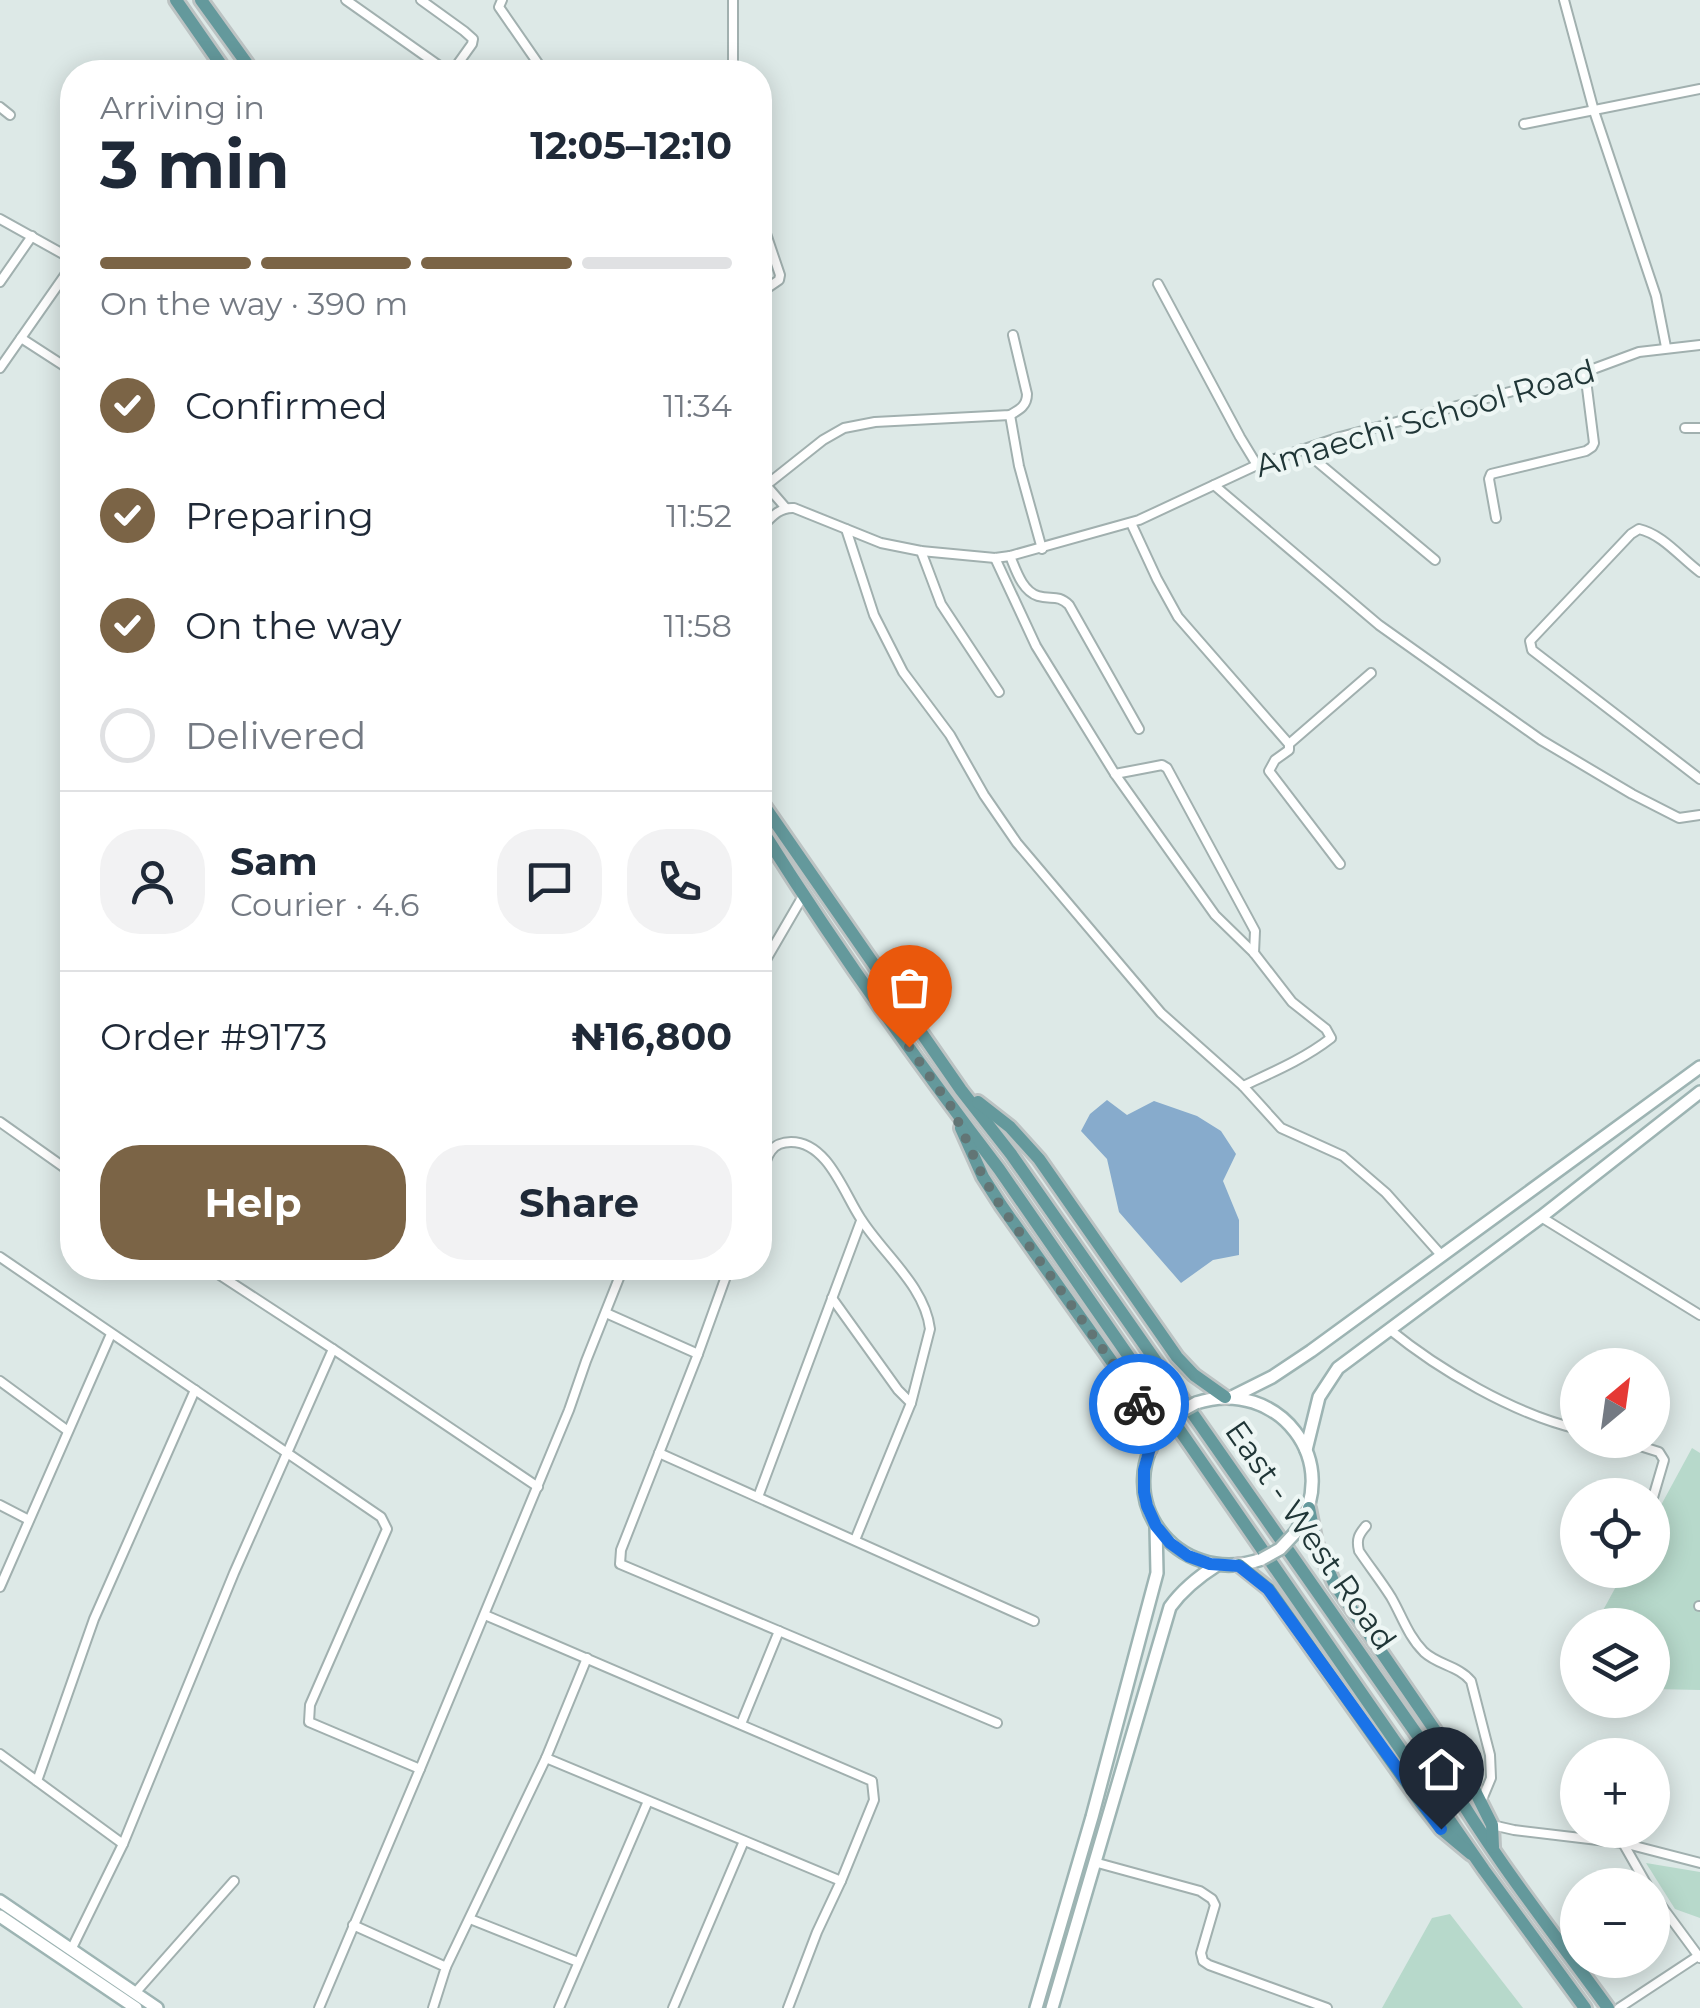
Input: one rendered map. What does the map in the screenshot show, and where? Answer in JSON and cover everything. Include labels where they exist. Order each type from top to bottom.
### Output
[{"type":"main road","points":[[176,0],[218,60]]},
{"type":"main road","points":[[201,0],[244,60]]},
{"type":"main road","name":"East - West Road","points":[[772,817],[1446,1776],[1493,1850],[1608,2008]]},
{"type":"main road","name":"East - West Road","points":[[772,847],[1476,1858],[1585,2008]]},
{"type":"main road","points":[[1309,1508],[1294,1534],[1280,1549],[1262,1559],[1239,1566],[1195,1560],[1165,1538],[1156,1526],[1143,1484],[1145,1463],[1150,1448],[1176,1414],[1196,1403],[1228,1397],[1272,1377],[1700,1067]]},
{"type":"main road","points":[[961,1090],[1024,1140],[1177,1357],[1228,1397],[1254,1401],[1274,1411],[1296,1431],[1313,1478],[1309,1508],[1316,1542],[1334,1583],[1481,1802],[1492,1825],[1493,1850]]},
{"type":"main road","points":[[1306,1450],[1314,1411],[1338,1368],[1542,1217],[1700,1092]]},
{"type":"main road","points":[[952,1108],[1000,1205],[1134,1393],[1150,1448]]},
{"type":"main road","points":[[1036,2008],[1157,1573],[1156,1526]]},
{"type":"main road","points":[[1052,2008],[1170,1607],[1192,1583],[1217,1565]]},
{"type":"main road","points":[[1239,1566],[1278,1600],[1441,1829],[1476,1858]]},
{"type":"main road","points":[[0,1901],[71,1950],[132,2003]]},
{"type":"main road","points":[[0,1916],[132,2003],[157,2008]]},
{"type":"street","points":[[346,0],[433,60]]},
{"type":"street","points":[[421,0],[472,40],[459,60]]},
{"type":"street","points":[[502,0],[499,7],[536,60]]},
{"type":"street","points":[[733,0],[733,60]]},
{"type":"street","points":[[1564,0],[1594,111],[1656,296],[1666,347]]},
{"type":"street","points":[[1524,124],[1700,89]]},
{"type":"street","points":[[0,107],[10,115]]},
{"type":"street","points":[[0,219],[60,254]]},
{"type":"street","points":[[0,282],[32,236]]},
{"type":"street","points":[[772,251],[780,275],[772,287]]},
{"type":"street","points":[[0,368],[60,280]]},
{"type":"street","points":[[1158,284],[1256,464]]},
{"type":"street","points":[[772,475],[844,428],[875,422],[1010,415],[1021,410],[1027,400],[1014,335]]},
{"type":"street","points":[[22,338],[60,363]]},
{"type":"street","name":"Amaechi School Road","points":[[785,507],[881,543],[921,551],[1010,556],[1131,523],[1256,464],[1585,372],[1639,352],[1700,345]]},
{"type":"street","points":[[0,346],[12,353]]},
{"type":"street","points":[[1496,518],[1488,478],[1492,474],[1592,447],[1585,372]]},
{"type":"street","points":[[1010,415],[1019,466],[1042,549]]},
{"type":"street","points":[[1686,428],[1700,428]]},
{"type":"street","points":[[1302,450],[1435,560]]},
{"type":"street","points":[[1214,485],[1378,625],[1541,740],[1679,818],[1700,815]]},
{"type":"street","points":[[772,493],[785,507],[772,518]]},
{"type":"street","points":[[1131,523],[1178,617],[1290,744]]},
{"type":"street","points":[[846,528],[874,615],[904,672],[950,735],[1006,827],[1160,1013],[1243,1086],[1281,1128],[1344,1156],[1386,1194],[1442,1256]]},
{"type":"street","points":[[1700,572],[1649,531],[1639,529],[1530,641],[1532,650],[1700,779]]},
{"type":"street","points":[[921,551],[941,604],[998,692]]},
{"type":"street","points":[[1010,556],[1022,584],[1030,591],[1038,596],[1059,597],[1068,605],[1140,729]]},
{"type":"street","points":[[996,558],[1036,646],[1115,774],[1215,915],[1254,952],[1292,1002],[1326,1030],[1330,1038],[1243,1086]]},
{"type":"street","points":[[1340,864],[1269,771],[1290,744],[1371,673]]},
{"type":"street","points":[[1115,774],[1162,765],[1171,773],[1255,931],[1254,952]]},
{"type":"street","points":[[772,949],[803,896]]},
{"type":"street","points":[[0,1122],[60,1164]]},
{"type":"street","points":[[772,1150],[779,1144],[796,1142],[818,1152],[862,1220],[910,1283],[929,1320],[911,1403],[855,1540]]},
{"type":"street","points":[[1542,1217],[1700,1314]]},
{"type":"street","points":[[758,1497],[862,1220]]},
{"type":"street","points":[[0,1256],[381,1517],[388,1528],[310,1705],[308,1722],[420,1769]]},
{"type":"street","points":[[227,1280],[538,1487]]},
{"type":"street","points":[[319,2008],[538,1487],[618,1280]]},
{"type":"street","points":[[725,1280],[620,1564],[997,1723]]},
{"type":"street","points":[[832,1298],[911,1403]]},
{"type":"street","points":[[606,1312],[698,1354]]},
{"type":"street","points":[[1389,1330],[1415,1351],[1502,1401],[1534,1417],[1560,1424]]},
{"type":"street","points":[[0,1587],[111,1334]]},
{"type":"street","points":[[71,1950],[123,1844],[332,1348]]},
{"type":"street","points":[[0,1381],[68,1431]]},
{"type":"street","points":[[37,1781],[94,1618],[195,1390]]},
{"type":"street","points":[[660,1452],[1034,1621]]},
{"type":"street","points":[[0,1505],[29,1520]]},
{"type":"street","points":[[1366,1526],[1358,1534],[1358,1550],[1391,1598],[1406,1629],[1432,1659],[1471,1680],[1490,1755],[1491,1778],[1481,1802]]},
{"type":"street","points":[[485,1615],[872,1781],[874,1800],[788,2008]]},
{"type":"street","points":[[741,1724],[779,1631]]},
{"type":"street","points":[[433,2008],[446,1967],[546,1758],[587,1658]]},
{"type":"street","points":[[0,1754],[123,1844]]},
{"type":"street","points":[[546,1758],[841,1881]]},
{"type":"street","points":[[558,2008],[648,1801]]},
{"type":"street","points":[[1492,1825],[1560,1835]]},
{"type":"street","points":[[674,2008],[744,1841]]},
{"type":"street","points":[[1642,1848],[1700,1863]]},
{"type":"street","points":[[1094,1862],[1200,1890],[1215,1905],[1201,1953],[1203,1961],[1327,2008]]},
{"type":"street","points":[[132,2003],[234,1881]]},
{"type":"street","points":[[1619,2008],[1699,1957],[1670,1918]]},
{"type":"street","points":[[470,1919],[578,1962]]},
{"type":"street","points":[[352,1925],[446,1967]]},
{"type":"green space","points":[[1692,1448],[1700,1453],[1700,1690],[1670,1689],[1670,1608],[1604,1608],[1615,1588],[1670,1588],[1670,1489]]},
{"type":"green space","points":[[1646,1863],[1700,1872],[1700,1918],[1675,1909],[1670,1901],[1670,1868],[1649,1868]]},
{"type":"green space","points":[[1450,1914],[1523,2008],[1382,2008],[1432,1918]]},
{"type":"water","points":[[1107,1100],[1127,1115],[1154,1101],[1197,1116],[1221,1131],[1236,1154],[1223,1181],[1239,1220],[1239,1255],[1213,1260],[1181,1283],[1119,1212],[1107,1159],[1081,1131],[1090,1114]]},
{"type":"way so far","points":[[909,1047],[952,1108],[1000,1205],[1139,1404]]},
{"type":"route","points":[[1139,1404],[1150,1448],[1144,1492],[1156,1526],[1188,1556],[1210,1564],[1239,1566],[1268,1589],[1441,1829]]}]
